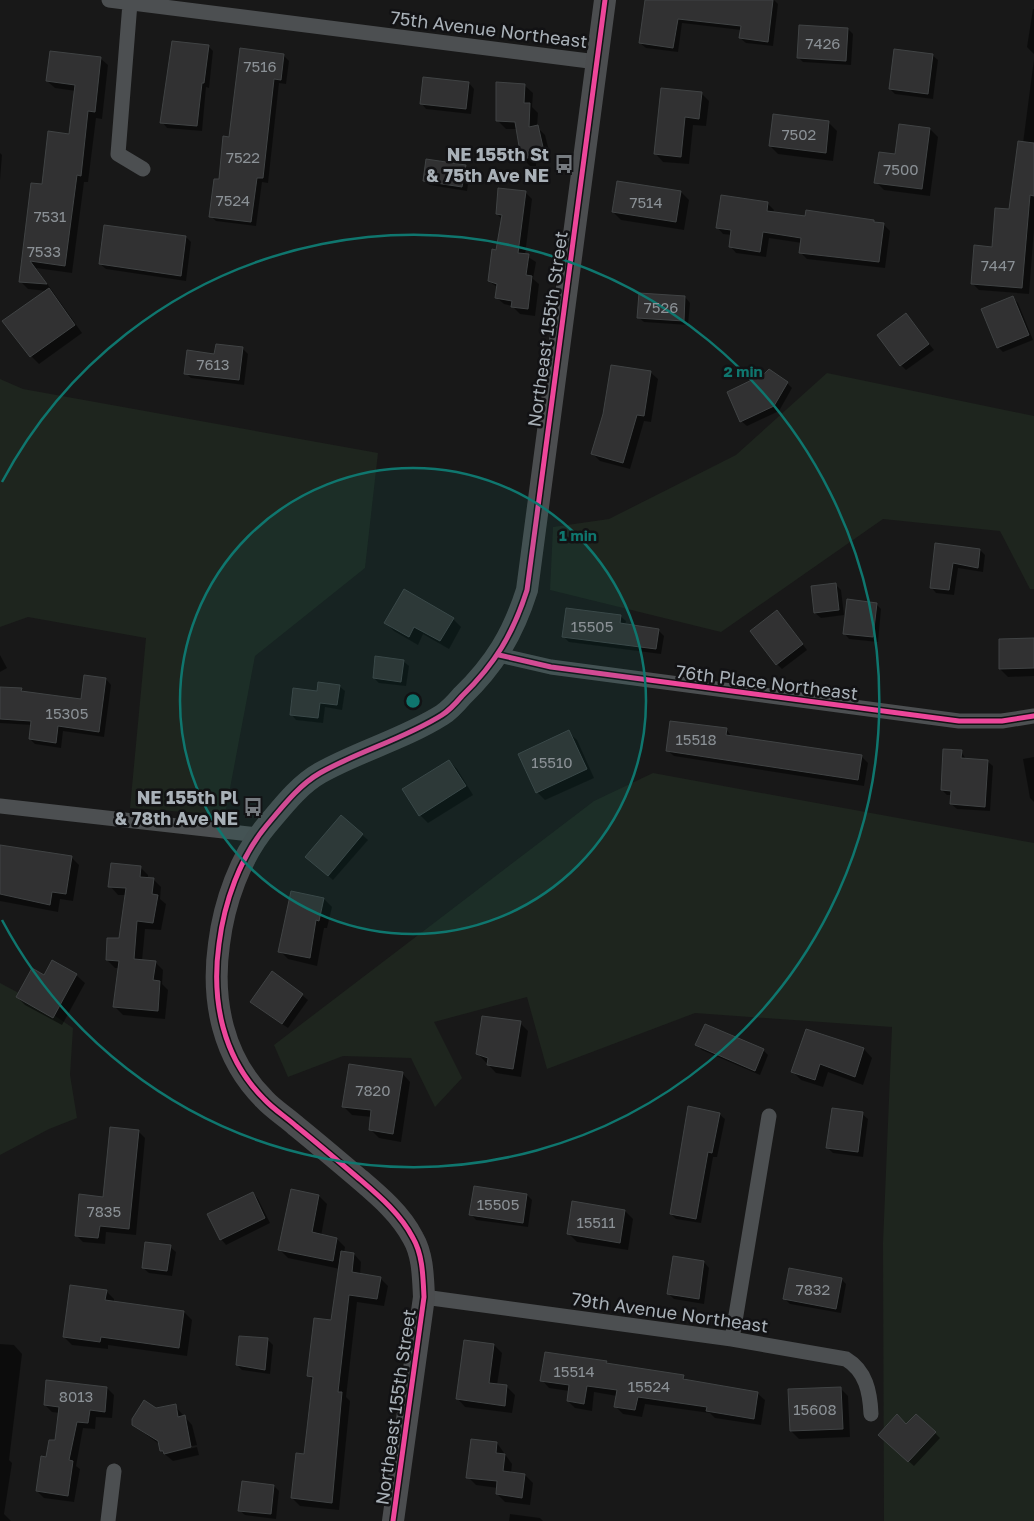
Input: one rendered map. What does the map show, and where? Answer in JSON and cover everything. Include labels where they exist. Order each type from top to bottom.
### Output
[{"type":"street","name":"75th Avenue Northeast","points":[[108,0],[596,62]]},
{"type":"street","name":"Northeast 155th Street","points":[[393,1521],[424,1298],[422,1266],[415,1240],[398,1215],[324,1148],[264,1100],[243,1073],[227,1044],[217,996],[216,963],[220,932],[242,864],[258,835],[291,796],[319,774],[408,734],[445,714],[475,684],[498,655],[517,621],[527,590],[605,0]]},
{"type":"street","points":[[130,2],[118,154],[144,169]]},
{"type":"street","name":"76th Place Northeast","points":[[498,655],[551,667],[960,721],[1002,721],[1034,716]]},
{"type":"street","points":[[0,806],[258,835]]},
{"type":"street","points":[[732,1339],[769,1116]]},
{"type":"street","name":"79th Avenue Northeast","points":[[424,1298],[732,1339],[846,1359],[855,1364],[864,1378],[870,1397],[871,1414]]},
{"type":"street","points":[[108,1521],[114,1471]]},
{"type":"shaded area","points":[[827,373],[1034,416],[1034,589],[1030,589],[1000,531],[883,519],[721,632],[550,590],[553,527],[609,519],[736,455]]},
{"type":"shaded area","points":[[0,379],[23,389],[378,453],[365,568],[255,656],[225,815],[130,808],[146,638],[28,617],[0,627]]},
{"type":"shaded area","points":[[653,773],[1034,843],[1034,1521],[884,1521],[883,1243],[892,1027],[695,1013],[547,1069],[527,997],[434,1022],[462,1078],[435,1107],[411,1058],[343,1056],[288,1077],[274,1045],[594,801]]},
{"type":"shaded area","points":[[0,983],[30,999],[73,1028],[70,1075],[77,1118],[49,1129],[0,1155]]},
{"type":"building","points":[[645,0],[773,0],[768,42],[739,38],[741,26],[678,19],[673,48],[639,43]]},
{"type":"building","points":[[799,25],[848,28],[846,61],[797,58]]},
{"type":"building","points":[[172,41],[209,45],[197,126],[160,123]]},
{"type":"building","points":[[240,48],[284,54],[281,80],[274,79],[263,178],[257,178],[251,222],[209,217],[214,179],[219,179],[223,136],[229,137]]},
{"type":"building","points":[[894,49],[933,54],[928,94],[889,89]]},
{"type":"building","points":[[50,51],[101,57],[95,112],[88,111],[81,176],[77,175],[65,266],[30,261],[47,284],[19,282],[31,183],[42,184],[48,131],[69,134],[75,85],[46,81]]},
{"type":"building","points":[[423,77],[469,82],[466,109],[420,104]]},
{"type":"building","points":[[496,82],[525,84],[524,103],[530,103],[529,127],[538,125],[543,147],[528,151],[528,158],[521,158],[515,122],[496,121]]},
{"type":"building","points":[[661,88],[702,92],[699,119],[685,117],[681,157],[654,154]]},
{"type":"building","points":[[773,114],[829,121],[826,153],[769,146]]},
{"type":"building","points":[[899,124],[930,128],[922,189],[874,183],[879,152],[895,154]]},
{"type":"building","points":[[1018,141],[1034,143],[1034,196],[1030,195],[1022,288],[971,284],[974,245],[992,247],[995,208],[1009,209]]},
{"type":"building","points":[[426,159],[466,165],[462,187],[423,181]]},
{"type":"building","points":[[617,181],[681,191],[676,222],[612,212]]},
{"type":"building","points":[[498,188],[526,191],[518,253],[529,254],[526,275],[532,276],[528,309],[511,307],[512,301],[495,298],[497,284],[488,281],[492,249],[496,250],[502,215],[496,214]]},
{"type":"building","points":[[721,195],[768,202],[767,211],[805,216],[806,210],[884,223],[879,262],[799,253],[801,238],[763,232],[760,252],[729,247],[731,230],[716,228]]},
{"type":"building","points":[[104,225],[186,236],[181,276],[99,264]]},
{"type":"building","points":[[49,288],[75,325],[30,357],[2,321]]},
{"type":"building","points":[[639,293],[685,296],[684,321],[637,318]]},
{"type":"building","points":[[1013,296],[1029,335],[997,348],[981,309]]},
{"type":"building","points":[[906,313],[929,344],[900,366],[877,335]]},
{"type":"building","points":[[216,344],[243,347],[239,380],[184,374],[187,350],[214,354]]},
{"type":"building","points":[[611,365],[651,371],[644,416],[637,415],[623,463],[591,454],[603,414]]},
{"type":"building","points":[[769,369],[788,382],[774,406],[740,422],[727,392],[764,374]]},
{"type":"building","points":[[935,543],[980,549],[978,568],[953,563],[949,590],[930,588]]},
{"type":"building","points":[[836,583],[839,610],[814,613],[811,586]]},
{"type":"building","points":[[404,589],[454,618],[440,641],[414,627],[409,637],[384,623]]},
{"type":"building","points":[[847,599],[877,603],[873,637],[843,634]]},
{"type":"building","points":[[566,608],[621,615],[620,623],[659,629],[656,649],[562,637]]},
{"type":"building","points":[[777,610],[803,644],[776,665],[750,631]]},
{"type":"building","points":[[1034,638],[1034,668],[999,669],[999,639]]},
{"type":"building","points":[[375,656],[404,660],[401,682],[373,678]]},
{"type":"building","points":[[84,675],[106,678],[99,732],[58,726],[56,743],[29,739],[31,721],[0,719],[0,687],[22,688],[21,691],[81,699]]},
{"type":"building","points":[[318,682],[340,685],[337,705],[320,703],[318,718],[290,715],[293,688],[317,691]]},
{"type":"building","points":[[670,721],[727,728],[726,735],[862,755],[858,780],[666,751]]},
{"type":"building","points":[[569,730],[587,769],[536,793],[518,754]]},
{"type":"building","points":[[943,749],[962,750],[961,758],[988,760],[985,807],[950,804],[951,791],[941,790]]},
{"type":"building","points":[[449,760],[466,786],[419,816],[402,789]]},
{"type":"building","points":[[341,815],[363,834],[328,876],[305,857]]},
{"type":"building","points":[[0,845],[72,856],[66,894],[52,892],[50,905],[0,894]]},
{"type":"building","points":[[111,863],[141,866],[140,877],[154,878],[152,894],[158,895],[153,923],[137,921],[134,959],[156,961],[153,980],[160,981],[158,1011],[113,1007],[119,961],[106,960],[107,938],[119,938],[126,888],[108,887]]},
{"type":"building","points":[[291,891],[324,898],[319,921],[316,920],[310,958],[278,952]]},
{"type":"building","points":[[52,960],[77,974],[53,1018],[16,997],[32,968],[44,975]]},
{"type":"building","points":[[272,971],[303,994],[282,1024],[250,1002]]},
{"type":"building","points":[[482,1016],[521,1021],[513,1069],[487,1065],[488,1058],[476,1054]]},
{"type":"building","points":[[705,1024],[764,1049],[755,1071],[695,1045]]},
{"type":"building","points":[[806,1029],[864,1048],[855,1077],[820,1064],[815,1080],[791,1072]]},
{"type":"building","points":[[349,1064],[403,1072],[393,1134],[369,1130],[371,1110],[342,1107]]},
{"type":"building","points":[[688,1106],[720,1113],[712,1153],[708,1152],[696,1219],[670,1214]]},
{"type":"building","points":[[832,1108],[863,1112],[858,1152],[826,1148]]},
{"type":"building","points":[[110,1127],[139,1130],[129,1229],[100,1226],[98,1238],[75,1236],[79,1194],[103,1197]]},
{"type":"building","points":[[474,1186],[527,1194],[523,1223],[469,1215]]},
{"type":"building","points":[[291,1189],[319,1195],[312,1232],[337,1238],[333,1261],[278,1250]]},
{"type":"building","points":[[253,1192],[265,1218],[220,1240],[207,1214]]},
{"type":"building","points":[[572,1201],[625,1210],[620,1243],[567,1234]]},
{"type":"building","points":[[145,1242],[171,1245],[167,1271],[142,1268]]},
{"type":"building","points":[[341,1251],[354,1253],[352,1272],[381,1277],[377,1299],[349,1295],[338,1392],[342,1392],[332,1503],[291,1498],[296,1453],[304,1454],[313,1377],[307,1376],[314,1318],[331,1320]]},
{"type":"building","points":[[673,1256],[704,1261],[699,1299],[667,1294]]},
{"type":"building","points":[[789,1268],[842,1278],[836,1309],[783,1299]]},
{"type":"building","points":[[70,1285],[107,1290],[105,1300],[184,1311],[179,1348],[101,1337],[100,1342],[63,1337]]},
{"type":"building","points":[[239,1336],[268,1338],[265,1370],[236,1365]]},
{"type":"building","points":[[464,1340],[494,1344],[489,1383],[507,1385],[505,1406],[456,1399]]},
{"type":"building","points":[[545,1352],[684,1375],[683,1379],[758,1392],[754,1419],[706,1411],[707,1407],[638,1397],[635,1410],[614,1407],[617,1390],[587,1386],[584,1404],[567,1401],[569,1385],[540,1381]]},
{"type":"building","points":[[46,1380],[107,1387],[105,1412],[90,1410],[88,1423],[77,1422],[69,1460],[73,1461],[68,1496],[36,1491],[41,1456],[46,1457],[49,1440],[55,1440],[59,1407],[44,1405]]},
{"type":"building","points":[[841,1387],[843,1429],[790,1431],[788,1389]]},
{"type":"building","points":[[144,1400],[156,1408],[176,1404],[178,1417],[185,1415],[191,1447],[164,1454],[163,1451],[160,1451],[158,1441],[132,1425],[132,1419]]},
{"type":"building","points":[[897,1414],[906,1424],[916,1414],[936,1432],[908,1462],[878,1435]]},
{"type":"building","points":[[471,1439],[497,1442],[496,1453],[505,1454],[503,1471],[525,1474],[522,1498],[496,1494],[497,1481],[466,1478]]},
{"type":"building","points":[[242,1481],[274,1485],[271,1514],[238,1511]]},
{"type":"cycle path","points":[[393,1521],[424,1297],[419,1252],[408,1229],[388,1205],[268,1103],[250,1083],[230,1047],[219,1007],[217,965],[221,928],[229,897],[249,851],[267,825],[292,796],[320,773],[412,731],[448,711],[484,672],[502,648],[516,621],[527,590],[605,0]]},
{"type":"cycle path","points":[[499,655],[551,667],[959,721],[1002,721],[1034,716]]},
{"type":"place","name":"NE 155th St & 75th Ave NE","points":[[564,164]]},
{"type":"place","name":"NE 155th Pl & 78th Ave NE","points":[[253,807]]}]
